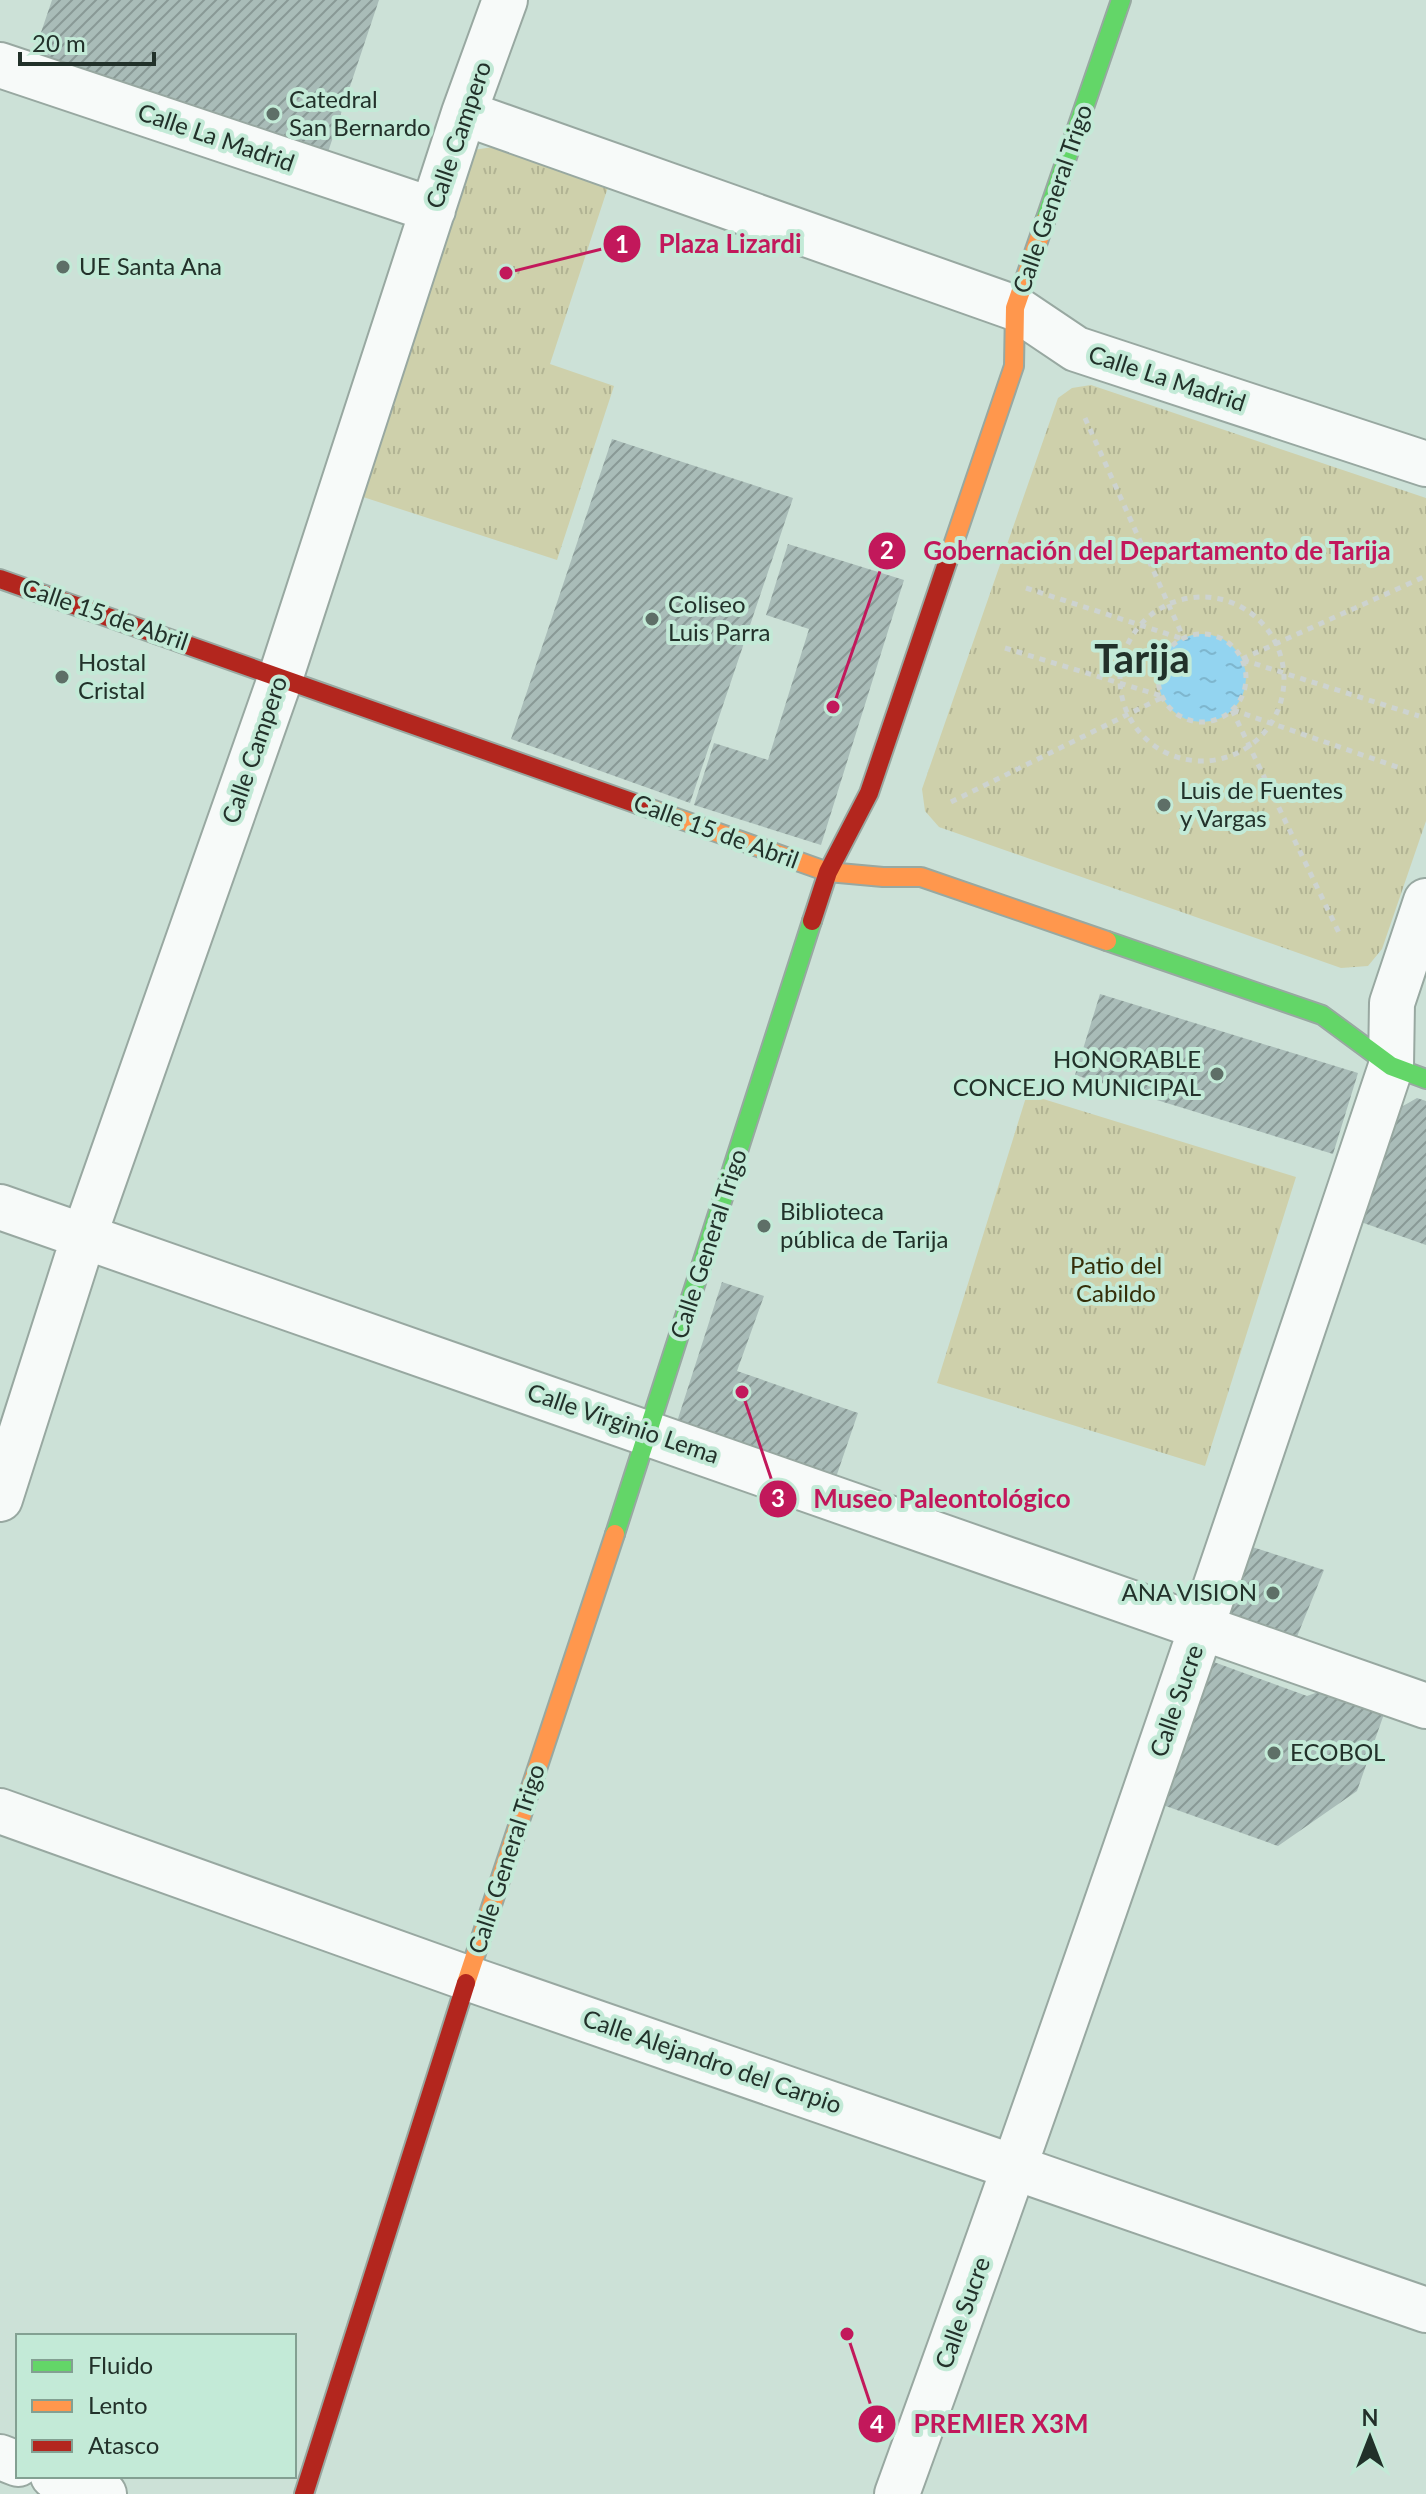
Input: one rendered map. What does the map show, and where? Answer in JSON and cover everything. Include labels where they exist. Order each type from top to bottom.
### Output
[{"type":"main road","name":"Calle General Trigo","points":[[304,2494],[467,1978],[649,1432],[828,872],[869,793],[1014,366],[1015,308],[1121,0]]},
{"type":"main road","name":"Calle 15 de Abril","points":[[0,579],[828,872],[921,877],[1322,1015],[1408,1073]]},
{"type":"street","name":"Calle Campero","points":[[0,1499],[83,1239],[281,676],[464,113],[505,0]]},
{"type":"street","name":"Calle La Madrid","points":[[0,65],[433,210]]},
{"type":"street","name":"Calle La Madrid","points":[[464,113],[1015,308],[1076,349],[1426,464]]},
{"type":"street","name":"Calle Sucre","points":[[897,2494],[1016,2166],[1203,1626],[1408,1073],[1392,1003],[1426,901]]},
{"type":"street","name":"Calle Virginio Lema","points":[[0,1207],[83,1239],[649,1432],[1426,1706]]},
{"type":"street","name":"Calle Alejandro del Carpio","points":[[0,1811],[467,1978],[1426,2310]]},
{"type":"street","points":[[59,2478],[104,2494]]},
{"type":"path","points":[[1085,418],[1184,639]]},
{"type":"path","points":[[1242,659],[1426,576]]},
{"type":"path","points":[[1026,588],[1184,639]]},
{"type":"path","points":[[1193,597],[1218,599],[1242,607],[1262,623],[1276,644],[1284,673],[1282,699],[1271,724],[1250,746],[1228,757],[1204,761],[1181,758],[1158,749],[1140,734],[1127,714],[1119,683],[1121,662],[1128,643],[1140,625],[1168,604],[1193,597]]},
{"type":"path","points":[[1197,635],[1223,640],[1242,659],[1246,686],[1241,699],[1221,718],[1208,722],[1181,717],[1163,697],[1158,683],[1159,670],[1164,657],[1184,639],[1197,635]]},
{"type":"path","points":[[1005,648],[1163,697]]},
{"type":"path","points":[[1242,659],[1419,716]]},
{"type":"path","points":[[951,802],[1163,697]]},
{"type":"path","points":[[1232,710],[1400,768]]},
{"type":"path","points":[[1232,710],[1341,937]]},
{"type":"green space","points":[[500,146],[610,181],[550,364],[614,386],[557,560],[360,496],[473,150]]},
{"type":"green space","points":[[1091,385],[1426,498],[1426,821],[1382,949],[1368,966],[1341,968],[939,827],[925,811],[922,789],[1058,398],[1072,388]]},
{"type":"green space","name":"Patio del Cabildo","points":[[1027,1094],[1296,1177],[1205,1466],[937,1383]]},
{"type":"water","points":[[1202,634],[1219,638],[1233,647],[1242,661],[1246,678],[1242,695],[1233,709],[1219,718],[1202,722],[1185,718],[1171,709],[1162,695],[1158,678],[1162,661],[1171,647],[1185,638]]},
{"type":"building","name":"Catedral San Bernardo","points":[[52,0],[379,0],[327,155],[33,56]]},
{"type":"building","name":"Coliseo Luis Parra","points":[[612,439],[793,498],[690,803],[511,739]]},
{"type":"building","points":[[788,544],[904,580],[821,845],[694,805],[714,743],[768,760],[809,629],[766,615]]},
{"type":"building","name":"HONORABLE CONCEJO MUNICIPAL","points":[[1100,994],[1358,1073],[1333,1154],[1075,1075]]},
{"type":"building","points":[[1417,1098],[1426,1101],[1426,1245],[1358,1221],[1396,1110]]},
{"type":"building","points":[[722,1282],[764,1296],[737,1371],[858,1413],[833,1486],[674,1431]]},
{"type":"building","name":"ANA VISION","points":[[1249,1546],[1324,1570],[1294,1644],[1221,1616]]},
{"type":"building","name":"ECOBOL","points":[[1211,1661],[1307,1696],[1321,1691],[1384,1714],[1357,1791],[1278,1846],[1160,1804]]},
{"type":"traffic: fast","points":[[1045,221],[1121,0]]},
{"type":"traffic: fast","points":[[615,1534],[812,921]]},
{"type":"traffic: fast","points":[[1107,941],[1322,1015],[1391,1066],[1426,1079]]},
{"type":"traffic: slow","points":[[948,560],[1014,366],[1015,308],[1045,221]]},
{"type":"traffic: slow","points":[[640,805],[828,872],[921,877],[1107,941]]},
{"type":"traffic: slow","points":[[466,1983],[615,1534]]},
{"type":"traffic: jam","points":[[812,921],[828,872],[869,793],[948,560]]},
{"type":"traffic: jam","points":[[0,579],[640,805]]},
{"type":"traffic: jam","points":[[304,2494],[466,1983]]},
{"type":"place","name":"Catedral San Bernardo","points":[[273,114]]},
{"type":"place","name":"UE Santa Ana","points":[[63,267]]},
{"type":"place","name":"Plaza Lizardi","points":[[506,273]]},
{"type":"place","name":"Coliseo Luis Parra","points":[[652,619]]},
{"type":"place","name":"Hostal Cristal","points":[[62,677]]},
{"type":"place","name":"Gobernación del Departamento de Tarija","points":[[833,707]]},
{"type":"place","name":"Luis de Fuentes y Vargas","points":[[1164,805]]},
{"type":"place","name":"HONORABLE CONCEJO MUNICIPAL","points":[[1217,1074]]},
{"type":"place","name":"Biblioteca pública de Tarija","points":[[764,1226]]},
{"type":"place","name":"Museo Paleontológico","points":[[742,1392]]},
{"type":"place","name":"ANA VISION","points":[[1273,1593]]},
{"type":"place","name":"ECOBOL","points":[[1274,1753]]},
{"type":"place","name":"PREMIER X3M","points":[[847,2334]]},
{"type":"district","name":"Tarija","points":[[1142,659]]}]
